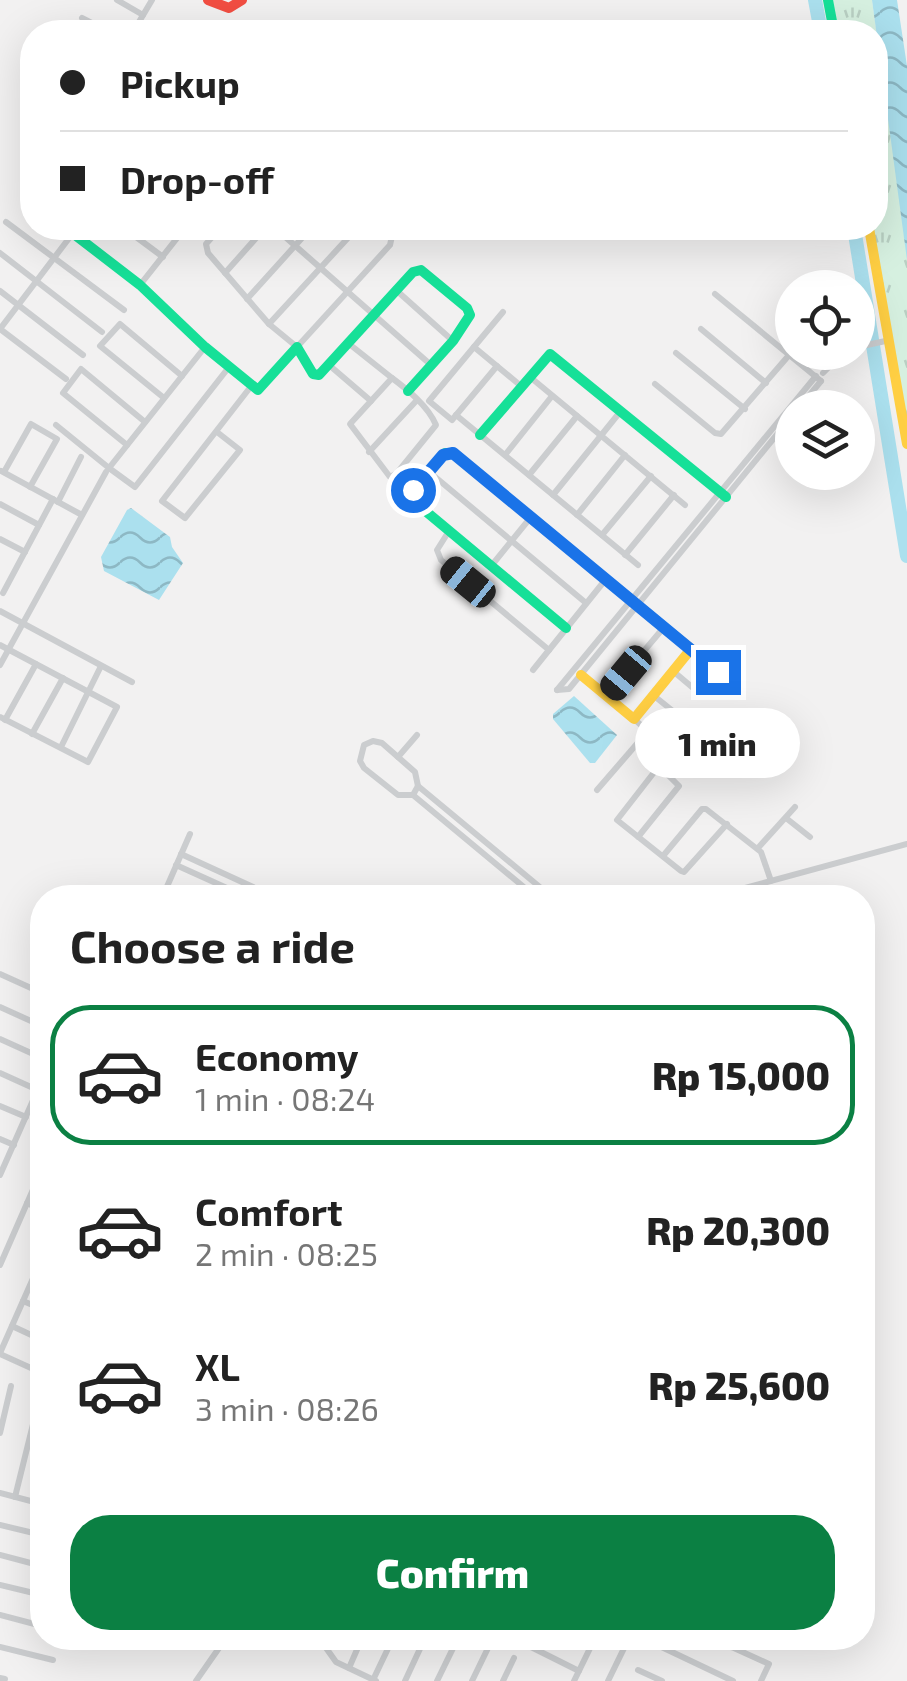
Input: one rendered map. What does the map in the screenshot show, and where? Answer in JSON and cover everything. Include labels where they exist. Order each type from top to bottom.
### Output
[{"type":"street","points":[[116,0],[143,15]]},
{"type":"street","points":[[140,20],[152,0]]},
{"type":"street","points":[[208,0],[229,8],[242,0]]},
{"type":"street","points":[[82,18],[86,20]]},
{"type":"street","points":[[6,222],[20,232]]},
{"type":"street","points":[[30,240],[124,310]]},
{"type":"street","points":[[66,379],[0,329],[68,240]]},
{"type":"street","points":[[82,240],[140,285],[205,347],[258,390],[392,240]]},
{"type":"street","points":[[140,240],[162,257]]},
{"type":"street","points":[[140,285],[174,240]]},
{"type":"street","points":[[211,240],[205,247],[269,324],[297,346],[315,376],[413,272],[421,270],[467,308],[469,318],[408,390]]},
{"type":"street","points":[[225,273],[254,240]]},
{"type":"street","points":[[289,240],[431,365]]},
{"type":"street","points":[[248,299],[299,240]]},
{"type":"street","points":[[269,324],[346,240]]},
{"type":"street","points":[[871,240],[907,444]]},
{"type":"street","points":[[0,254],[102,332]]},
{"type":"street","points":[[396,290],[453,341]]},
{"type":"street","points":[[0,292],[82,355]]},
{"type":"street","points":[[715,294],[775,342]]},
{"type":"street","points":[[497,366],[452,420],[429,401],[503,312]]},
{"type":"street","points":[[164,398],[100,346],[120,324],[182,376]]},
{"type":"street","points":[[701,329],[766,383]]},
{"type":"street","points":[[875,343],[890,340]]},
{"type":"street","points":[[348,344],[408,390],[436,425],[398,473],[387,476],[350,424],[392,378]]},
{"type":"street","points":[[0,665],[108,470],[205,347]]},
{"type":"street","points":[[474,347],[497,366],[552,396],[686,505]]},
{"type":"street","points":[[676,353],[744,409]]},
{"type":"street","points":[[480,435],[546,356],[552,354],[723,494]]},
{"type":"street","points":[[329,365],[371,401]]},
{"type":"street","points":[[56,425],[108,470],[135,487],[230,366]]},
{"type":"street","points":[[127,445],[63,393],[81,369],[146,422]]},
{"type":"street","points":[[656,384],[718,434],[726,430],[777,370]]},
{"type":"street","points":[[811,370],[820,377]]},
{"type":"street","points":[[636,602],[557,690],[569,689],[827,370]]},
{"type":"street","points":[[811,390],[820,377]]},
{"type":"street","points":[[218,432],[240,450],[185,518],[162,501],[252,385]]},
{"type":"street","points":[[505,456],[552,396]]},
{"type":"street","points":[[369,452],[417,400]]},
{"type":"street","points":[[553,495],[621,410]]},
{"type":"street","points":[[456,415],[638,565]]},
{"type":"street","points":[[529,476],[577,416]]},
{"type":"street","points":[[30,487],[57,438],[32,424],[2,472],[82,515]]},
{"type":"street","points":[[723,494],[775,435]]},
{"type":"street","points":[[566,628],[411,499],[413,490],[443,455],[451,452],[718,672]]},
{"type":"street","points":[[577,515],[626,455]]},
{"type":"street","points":[[2,593],[81,457]]},
{"type":"street","points":[[428,472],[586,603]]},
{"type":"street","points":[[602,535],[651,476]]},
{"type":"street","points":[[626,554],[674,495]]},
{"type":"street","points":[[0,504],[39,526]]},
{"type":"street","points":[[492,566],[531,517]]},
{"type":"street","points":[[449,531],[438,550],[440,560],[548,650]]},
{"type":"street","points":[[0,539],[25,552]]},
{"type":"street","points":[[0,575],[10,580]]},
{"type":"street","points":[[533,670],[606,578]]},
{"type":"street","points":[[0,612],[132,682]]},
{"type":"street","points":[[606,696],[665,626]]},
{"type":"street","points":[[0,645],[118,707],[88,762],[3,718],[36,664]]},
{"type":"street","points":[[634,719],[691,649]]},
{"type":"street","points":[[61,748],[102,666]]},
{"type":"street","points":[[673,671],[699,693]]},
{"type":"street","points":[[581,674],[657,739]]},
{"type":"street","points":[[32,735],[62,678]]},
{"type":"street","points":[[653,695],[679,716]]},
{"type":"street","points":[[597,790],[648,731]]},
{"type":"street","points":[[398,757],[416,735]]},
{"type":"street","points":[[522,885],[412,795],[398,795],[364,768],[360,761],[364,744],[382,743],[415,772],[418,786],[537,885]]},
{"type":"street","points":[[638,836],[678,786],[659,766],[616,817],[638,836],[681,871],[687,871],[727,824]]},
{"type":"street","points":[[412,795],[418,786]]},
{"type":"street","points":[[758,848],[795,807]]},
{"type":"street","points":[[663,856],[706,808],[758,848],[770,880]]},
{"type":"street","points":[[786,818],[810,837]]},
{"type":"street","points":[[168,885],[190,834]]},
{"type":"street","points":[[753,885],[907,844]]},
{"type":"street","points":[[181,854],[249,885]]},
{"type":"street","points":[[496,863],[502,856]]},
{"type":"street","points":[[176,865],[221,885]]},
{"type":"street","points":[[0,974],[30,988]]},
{"type":"street","points":[[0,1006],[30,1020]]},
{"type":"street","points":[[0,1039],[30,1053]]},
{"type":"street","points":[[0,1074],[30,1087]]},
{"type":"street","points":[[0,1106],[26,1117]]},
{"type":"street","points":[[0,1173],[30,1110]]},
{"type":"street","points":[[0,1139],[14,1145]]},
{"type":"street","points":[[0,1265],[30,1196]]},
{"type":"street","points":[[30,1290],[0,1353],[30,1367]]},
{"type":"street","points":[[23,1301],[30,1304]]},
{"type":"street","points":[[12,1326],[30,1334]]},
{"type":"street","points":[[0,1433],[11,1386]]},
{"type":"street","points":[[15,1497],[30,1436]]},
{"type":"street","points":[[0,1493],[30,1501]]},
{"type":"street","points":[[0,1524],[30,1532]]},
{"type":"street","points":[[0,1555],[30,1563]]},
{"type":"street","points":[[0,1585],[30,1593]]},
{"type":"street","points":[[0,1615],[30,1623]]},
{"type":"street","points":[[0,1647],[53,1660]]},
{"type":"street","points":[[196,1681],[218,1650]]},
{"type":"street","points":[[328,1650],[336,1662],[359,1677],[374,1680],[388,1650]]},
{"type":"street","points":[[348,1668],[356,1650]]},
{"type":"street","points":[[406,1681],[420,1650]]},
{"type":"street","points":[[437,1681],[452,1650]]},
{"type":"street","points":[[472,1681],[487,1650]]},
{"type":"street","points":[[537,1650],[578,1671]]},
{"type":"street","points":[[574,1681],[588,1650]]},
{"type":"street","points":[[608,1681],[623,1650]]},
{"type":"street","points":[[668,1650],[733,1681]]},
{"type":"street","points":[[739,1650],[769,1664],[761,1681]]},
{"type":"street","points":[[503,1681],[514,1658]]},
{"type":"street","points":[[638,1670],[662,1681]]},
{"type":"green space","points":[[829,0],[872,0],[875,20],[833,20]]},
{"type":"green space","points":[[888,113],[907,248],[907,450],[870,240],[888,240]]},
{"type":"water","points":[[872,0],[897,0],[907,66],[907,260],[888,119],[888,20],[875,20]]},
{"type":"water","points":[[131,508],[170,537],[183,563],[159,600],[104,571],[101,557]]},
{"type":"water","points":[[574,696],[617,735],[595,763],[590,763],[553,719],[553,714]]},
{"type":"waterway","points":[[815,0],[819,20]]},
{"type":"waterway","points":[[856,240],[907,556]]},
{"type":"traffic: fast","points":[[828,0],[832,20]]},
{"type":"traffic: fast","points":[[82,240],[140,285],[205,347],[258,390],[297,347],[313,374],[319,375],[413,272],[421,270],[467,308],[470,315],[453,341],[408,391]]},
{"type":"traffic: fast","points":[[480,435],[550,354],[726,497]]},
{"type":"traffic: fast","points":[[566,628],[411,499],[413,490],[445,453],[453,453],[675,636]]},
{"type":"traffic: slow","points":[[871,240],[907,444]]},
{"type":"traffic: slow","points":[[581,675],[634,719],[691,649],[675,636]]},
{"type":"traffic: jam","points":[[208,0],[229,8],[242,0]]},
{"type":"route","points":[[413,490],[443,455],[453,453],[718,672]]}]
